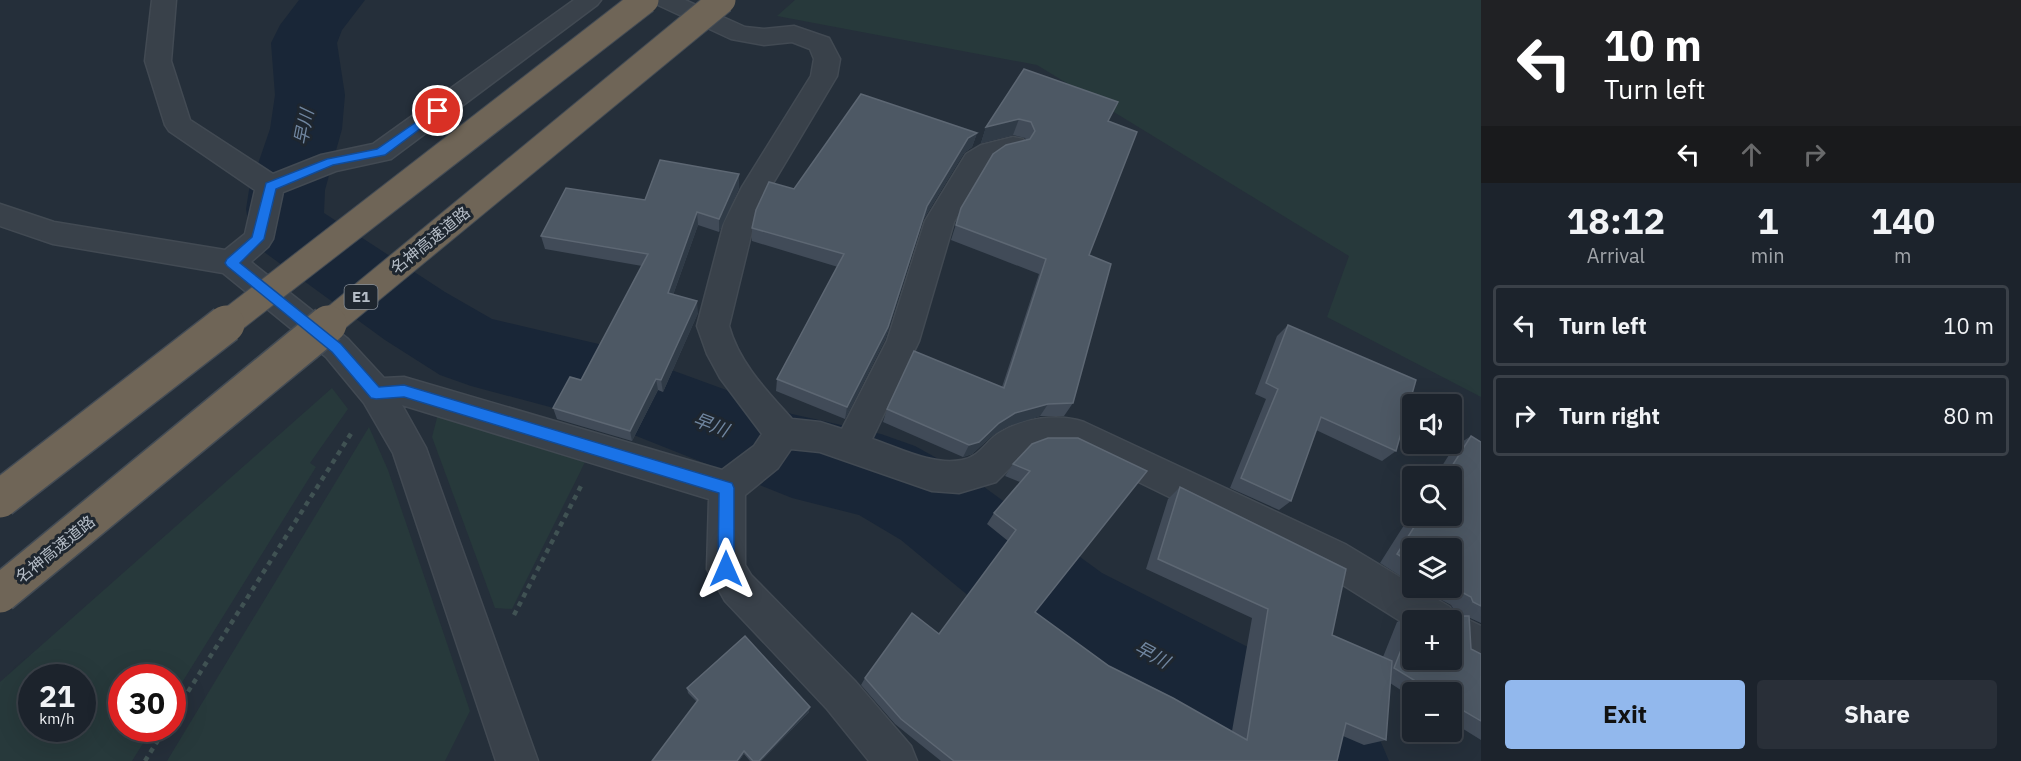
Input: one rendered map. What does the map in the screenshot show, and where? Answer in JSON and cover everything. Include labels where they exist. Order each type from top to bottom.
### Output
[{"type":"highway","points":[[0,499],[645,0]]},
{"type":"highway","name":"名神高速道路","points":[[0,594],[722,0]]},
{"type":"street","points":[[164,0],[158,61],[178,124],[285,180]]},
{"type":"street","points":[[231,263],[258,239],[285,180],[331,162],[381,152],[589,0]]},
{"type":"street","points":[[666,0],[740,34],[764,37],[794,34],[820,44],[827,59],[824,76],[752,194],[739,222],[713,326],[715,342],[754,401],[776,443]]},
{"type":"street","points":[[851,446],[903,341],[940,221],[976,161],[991,152],[1013,146]]},
{"type":"street","points":[[0,215],[53,233],[231,263],[337,348],[376,393],[409,448],[517,761]]},
{"type":"street","points":[[376,393],[404,391],[727,488]]},
{"type":"street","points":[[896,761],[841,695],[738,588],[726,569],[727,488],[776,443],[820,437],[932,475],[959,477],[984,471],[1011,444],[1038,433],[1072,433],[1332,557],[1418,610]]},
{"type":"street","points":[[1462,637],[1481,649]]},
{"type":"path","points":[[186,695],[376,393]]},
{"type":"path","points":[[479,650],[504,636],[599,450]]},
{"type":"path","points":[[145,761],[157,742]]},
{"type":"shaded area","points":[[795,0],[1481,0],[1481,397],[1327,317],[1349,256],[1037,65],[777,16]]},
{"type":"shaded area","points":[[332,388],[348,409],[310,463],[316,467],[186,676],[186,664],[108,664],[108,742],[144,742],[132,761],[0,761],[0,682],[18,666],[18,742],[96,742],[96,664],[20,664]]},
{"type":"shaded area","points":[[438,414],[586,460],[512,609],[495,608],[432,437]]},
{"type":"shaded area","points":[[369,427],[388,470],[470,711],[445,761],[167,761],[178,742],[186,742],[186,730]]},
{"type":"building","points":[[1024,69],[1118,102],[1108,121],[1137,132],[1089,255],[1111,264],[1073,403],[1048,404],[1015,413],[999,423],[979,442],[969,445],[887,409],[914,351],[1004,388],[1046,259],[956,225],[961,208],[993,154],[1006,145],[1030,139],[1035,131],[1031,122],[1019,119],[986,127]]},
{"type":"building","points":[[861,94],[977,133],[968,138],[927,206],[888,327],[847,407],[777,379],[844,254],[752,228],[756,210],[769,182],[794,189]]},
{"type":"building","points":[[660,160],[739,174],[719,219],[697,212],[668,293],[697,301],[661,380],[656,379],[630,431],[553,408],[570,377],[581,380],[648,254],[541,236],[566,188],[645,200]]},
{"type":"building","points":[[1288,325],[1416,380],[1412,394],[1402,394],[1402,430],[1396,451],[1321,417],[1291,501],[1241,478],[1278,389],[1266,383]]},
{"type":"building","points":[[1471,436],[1481,442],[1481,606],[1462,592],[1462,538],[1407,538],[1415,526],[1462,526],[1462,466],[1452,466],[1460,454],[1462,454]]},
{"type":"building","points":[[1048,438],[1078,438],[1147,471],[1035,612],[1109,666],[1173,698],[1247,740],[1268,609],[1158,559],[1180,487],[1346,569],[1332,635],[1392,661],[1386,740],[1346,723],[1337,761],[954,761],[901,719],[865,678],[912,613],[939,634],[1016,530],[994,513],[1030,471],[1013,464],[1032,444]]},
{"type":"building","points":[[1402,546],[1402,557],[1397,554]]},
{"type":"building","points":[[1462,616],[1469,616],[1471,649],[1481,654],[1481,721],[1462,710],[1462,682],[1417,682],[1394,668],[1402,647],[1402,670],[1462,670]]},
{"type":"building","points":[[745,636],[810,707],[759,761],[753,761],[744,751],[737,761],[652,761],[698,700],[687,688]]},
{"type":"waterway","name":"早川","points":[[333,0],[312,25],[304,43],[310,95],[306,129],[287,190],[285,209],[288,228],[415,316],[471,350],[603,383],[792,456],[881,477],[935,508],[1065,609],[1280,722],[1332,761]]},
{"type":"route","points":[[438,111],[381,152],[331,162],[270,186],[258,239],[231,263],[337,348],[376,393],[404,391],[727,488],[726,569]]}]
